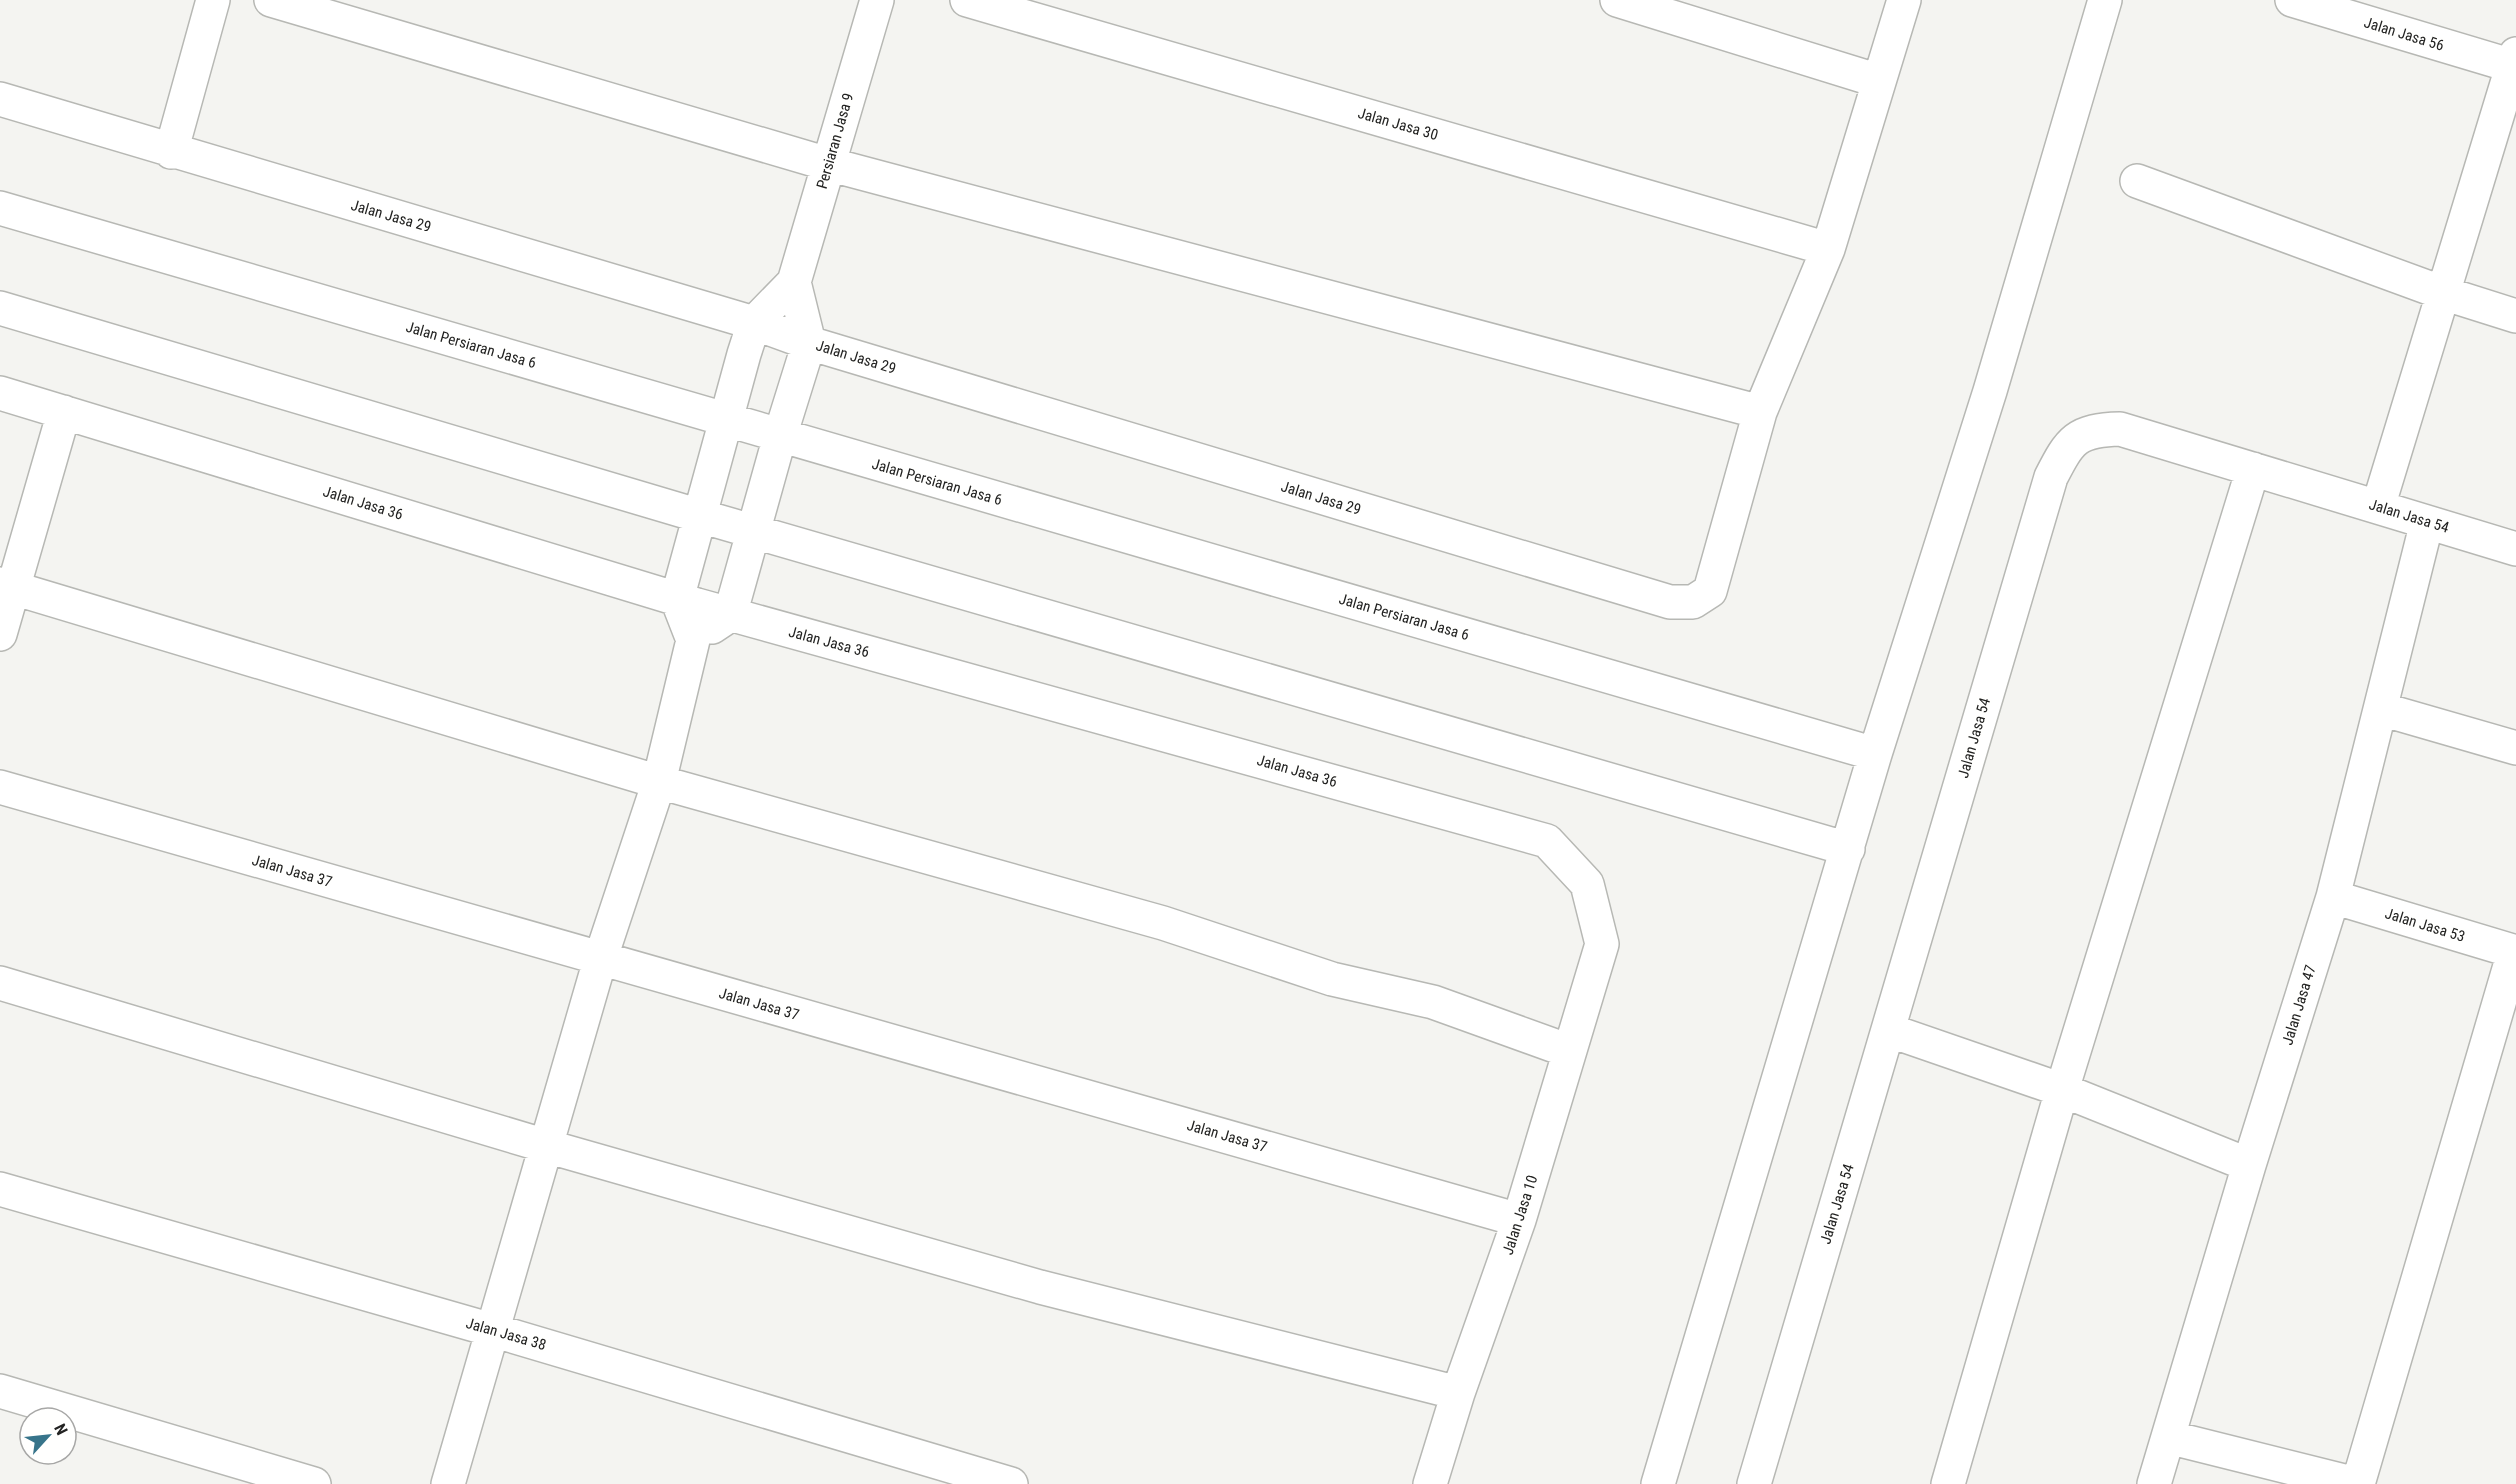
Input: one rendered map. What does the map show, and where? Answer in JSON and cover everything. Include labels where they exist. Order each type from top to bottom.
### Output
[{"type":"street","points":[[171,152],[213,0]]},
{"type":"street","points":[[271,0],[828,164],[1760,412],[1828,249],[1904,0]]},
{"type":"street","name":"Persiaran Jasa 9","points":[[677,599],[754,323],[794,282],[877,0]]},
{"type":"street","name":"Jalan Jasa 30","points":[[968,0],[1828,249]]},
{"type":"street","points":[[1617,0],[1879,81]]},
{"type":"street","points":[[1658,1484],[1875,754],[1990,391],[2105,0]]},
{"type":"street","name":"Jalan Jasa 56","points":[[2292,0],[2515,62]]},
{"type":"street","points":[[2378,507],[2515,62]]},
{"type":"street","name":"Jalan Jasa 29","points":[[0,99],[171,152],[754,323],[809,343],[1670,603],[1693,602],[1710,591],[1760,412]]},
{"type":"street","points":[[2137,182],[2443,293],[2516,316]]},
{"type":"street","name":"Jalan Persiaran Jasa 6","points":[[0,208],[1875,754]]},
{"type":"street","name":"Persiaran Jasa 9","points":[[794,282],[809,343]]},
{"type":"street","points":[[0,308],[700,516],[1848,849]]},
{"type":"street","points":[[693,640],[730,615],[780,436],[809,343]]},
{"type":"street","name":"Jalan Jasa 36","points":[[0,393],[730,615],[1547,841],[1587,884],[1602,944]]},
{"type":"street","points":[[0,634],[7,586],[64,412]]},
{"type":"street","name":"Jalan Jasa 54","points":[[1754,1484],[2051,477],[2067,446],[2083,434],[2098,429],[2120,429],[2516,549]]},
{"type":"street","points":[[1948,1484],[2062,1090],[2253,469]]},
{"type":"street","name":"Jalan Jasa 47","points":[[2154,1484],[2249,1165],[2333,897],[2427,522]]},
{"type":"street","points":[[7,586],[659,782],[1163,923],[1332,979],[1433,1002],[1569,1051]]},
{"type":"street","points":[[448,1484],[600,960],[659,782],[693,640],[677,599]]},
{"type":"street","points":[[2381,709],[2516,748]]},
{"type":"street","name":"Jalan Jasa 37","points":[[0,787],[600,960],[1519,1220]]},
{"type":"street","name":"Jalan Jasa 53","points":[[2333,897],[2515,952]]},
{"type":"street","name":"Jalan Jasa 10","points":[[1430,1484],[1458,1393],[1519,1220],[1602,944]]},
{"type":"street","points":[[2168,1437],[2357,1484],[2515,952]]},
{"type":"street","points":[[0,983],[546,1146],[1040,1287],[1458,1393]]},
{"type":"street","points":[[1888,1030],[2062,1090],[2249,1165]]},
{"type":"street","name":"Jalan Jasa 38","points":[[0,1190],[492,1330],[1011,1484]]},
{"type":"street","points":[[0,1391],[314,1484]]}]
